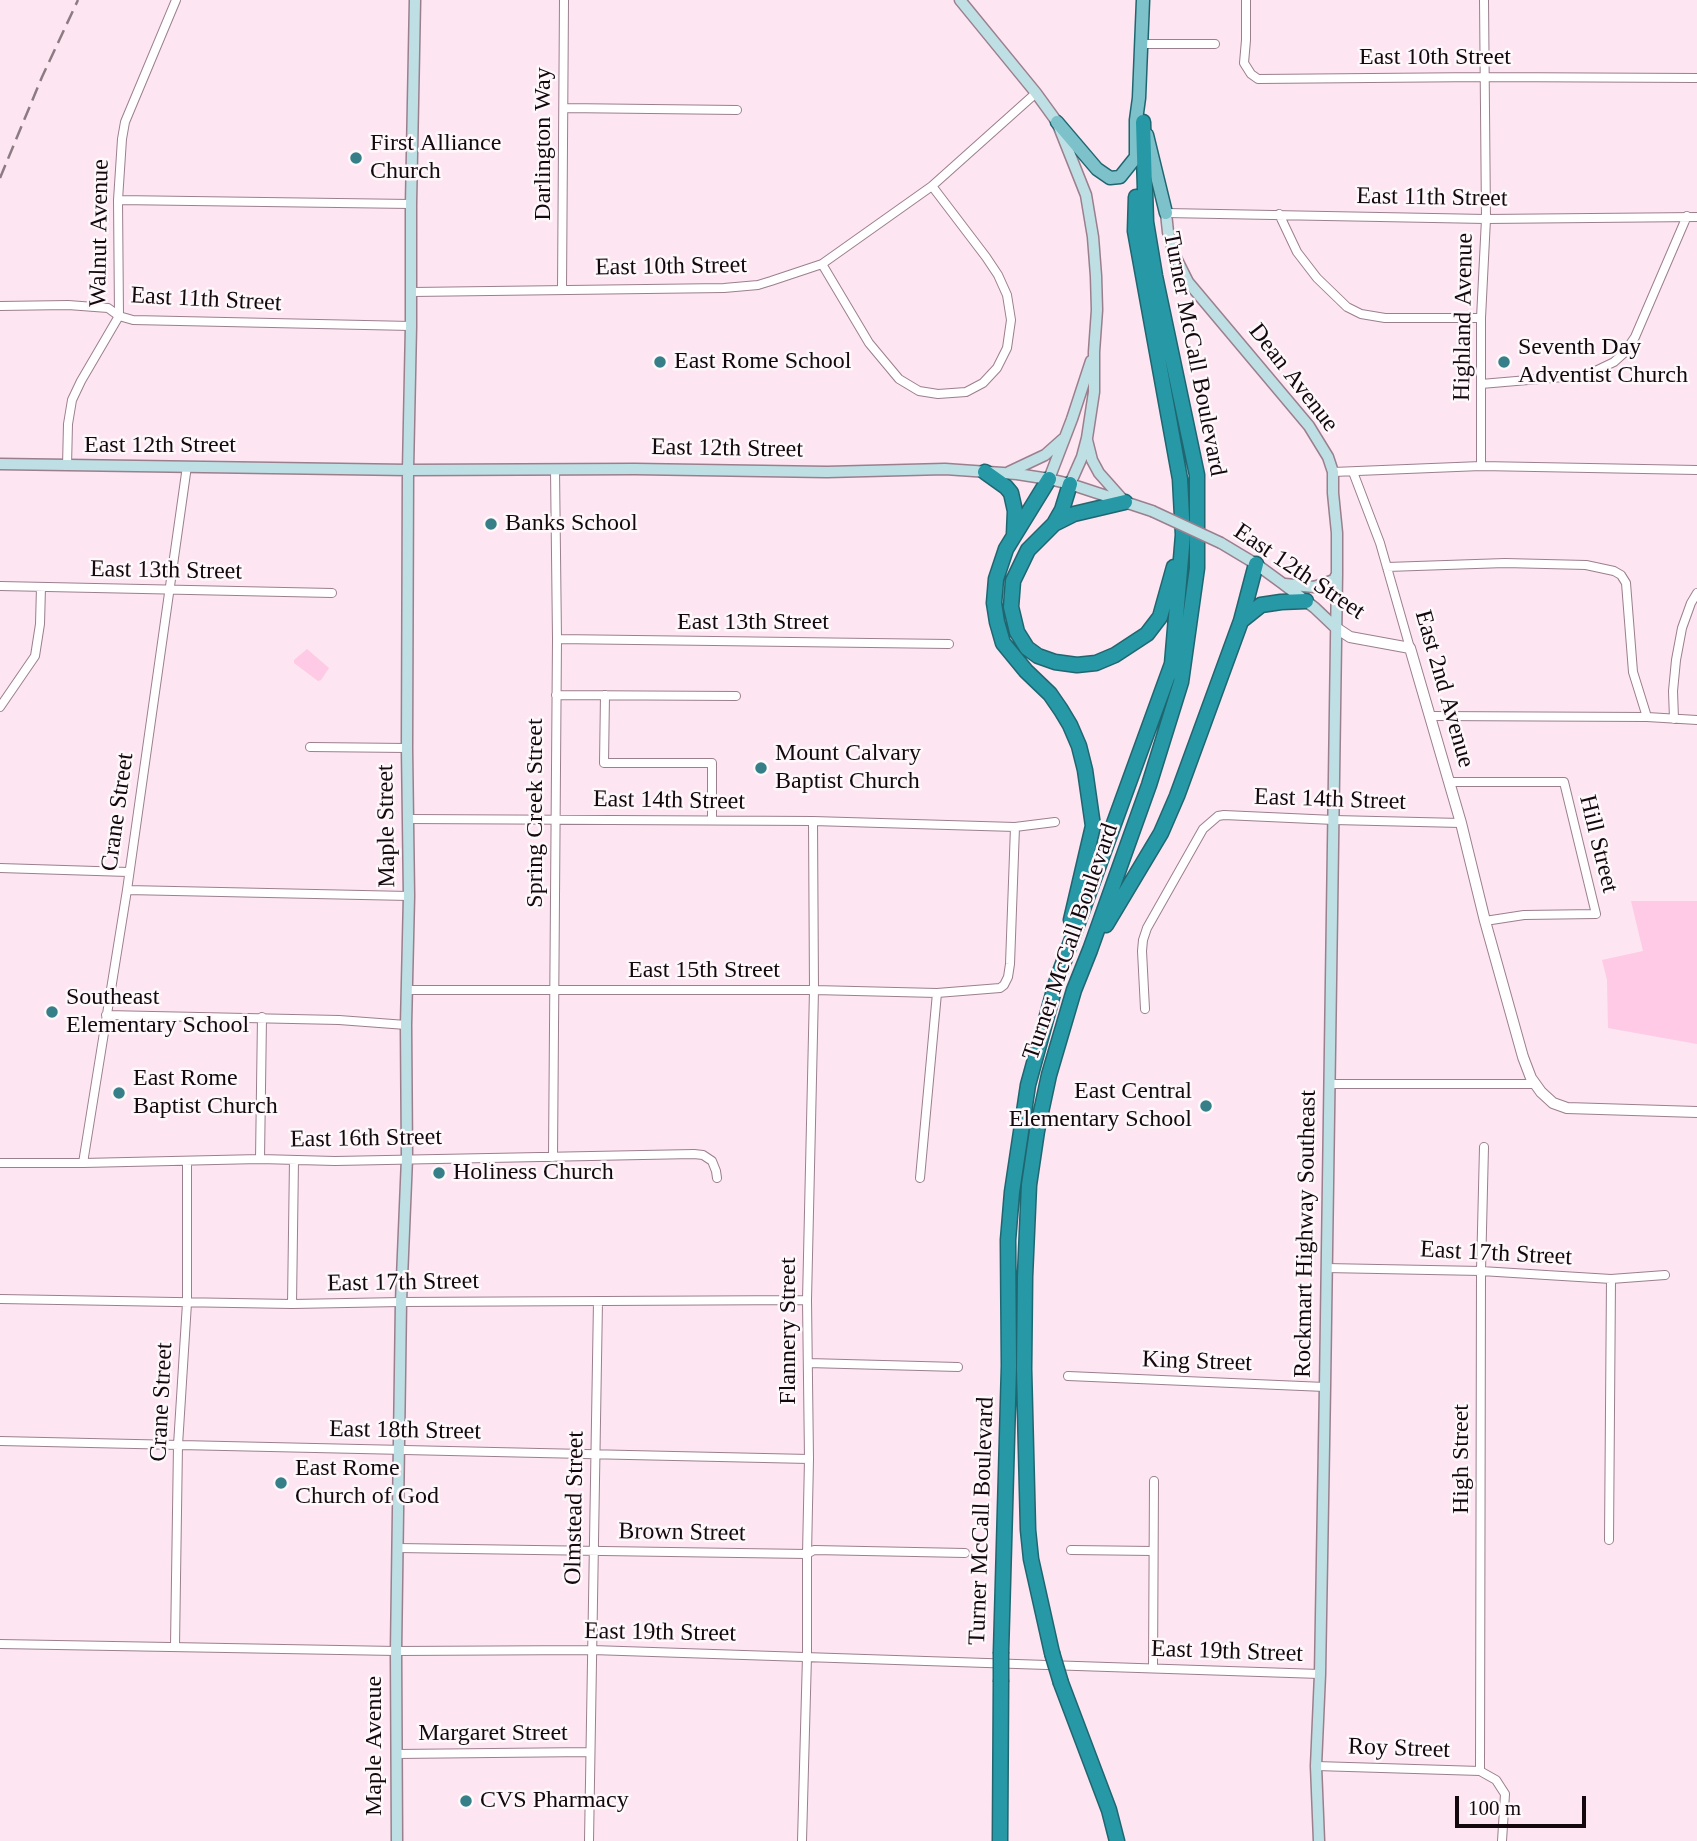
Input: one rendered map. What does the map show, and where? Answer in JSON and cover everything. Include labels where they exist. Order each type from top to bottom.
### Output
[{"type":"highway","name":"Turner McCall Boulevard","points":[[1117,1841],[1110,1810],[1052,1653],[1037,1590],[1027,1530],[1025,1277],[1029,1185],[1049,1076],[1074,990],[1149,785],[1181,682],[1197,568],[1197,475],[1146,222],[1143,122]]},
{"type":"highway","name":"Turner McCall Boulevard","points":[[1003,1841],[1001,1682],[1009,1379],[1008,1240],[1012,1192],[1028,1085],[1056,983],[1172,664],[1183,535],[1180,479],[1135,231],[1136,157]]},
{"type":"highway","points":[[985,472],[1006,487],[1011,494],[1015,511],[1013,538]]},
{"type":"highway","points":[[1049,480],[1006,550],[996,579],[994,603],[1003,643],[1049,694],[1070,725],[1085,770],[1093,826],[1056,983]]},
{"type":"highway","points":[[1070,484],[1062,510],[1054,524],[1028,550],[1013,581],[1011,607],[1017,632],[1027,648],[1038,656],[1077,665],[1096,663],[1115,655],[1147,634],[1160,617],[1183,535]]},
{"type":"highway","points":[[1054,524],[1074,514],[1125,502]]},
{"type":"highway","points":[[1090,950],[1161,833],[1177,796],[1241,621],[1256,565]]},
{"type":"highway","points":[[1241,621],[1261,606],[1306,601]]},
{"type":"highway","points":[[1110,1810],[1126,1841]]},
{"type":"main road","name":"Maple Street","points":[[396,1651],[401,1302],[407,1158],[408,470],[415,0]]},
{"type":"main road","points":[[960,0],[1097,169],[1110,178],[1120,177],[1136,157]]},
{"type":"main road","name":"Turner McCall Boulevard","points":[[1136,157],[1143,0]]},
{"type":"main road","name":"Turner McCall Boulevard","points":[[1139,98],[1143,122]]},
{"type":"main road","points":[[1057,122],[1086,195],[1093,237],[1097,310],[1094,392],[1087,438],[1070,484]]},
{"type":"main road","points":[[1143,122],[1166,213]]},
{"type":"main road","name":"Dean Avenue","points":[[1166,213],[1171,243],[1188,282],[1309,426],[1328,457],[1333,472],[1337,533],[1335,627]]},
{"type":"main road","points":[[1049,480],[1094,352]]},
{"type":"main road","points":[[1007,473],[1045,455],[1065,437]]},
{"type":"main road","points":[[1087,438],[1098,473],[1125,502]]},
{"type":"main road","name":"East 12th Street","points":[[0,464],[408,470],[827,472],[945,469],[1007,473],[1070,484],[1152,511],[1221,543],[1282,583],[1335,627]]},
{"type":"main road","points":[[1282,583],[1314,587],[1334,580],[1336,574]]},
{"type":"main road","name":"Rockmart Highway Southeast","points":[[1319,1841],[1316,1766],[1325,1387],[1335,627]]},
{"type":"main road","name":"Maple Avenue","points":[[396,1651],[397,1841]]},
{"type":"street","name":"Walnut Avenue","points":[[67,466],[67,437],[72,400],[119,316],[118,200],[125,122],[176,0]]},
{"type":"street","name":"Darlington Way","points":[[562,289],[564,0]]},
{"type":"street","name":"East 10th Street","points":[[1246,0],[1244,63],[1258,79],[1697,78]]},
{"type":"street","name":"Highland Avenue","points":[[1481,466],[1481,318],[1486,219],[1484,0]]},
{"type":"street","points":[[1142,44],[1215,44]]},
{"type":"street","name":"East 10th Street","points":[[412,292],[724,288],[758,285],[822,264],[932,186],[1036,93]]},
{"type":"street","points":[[564,108],[737,110]]},
{"type":"street","points":[[822,264],[869,343],[899,379],[919,391],[938,394],[966,392],[983,383],[997,368],[1007,348],[1012,320],[1007,295],[986,257],[932,186]]},
{"type":"street","points":[[118,200],[411,204]]},
{"type":"street","name":"East 11th Street","points":[[1166,213],[1486,219],[1697,217]]},
{"type":"street","points":[[1279,214],[1297,251],[1317,278],[1347,307],[1361,314],[1385,318],[1481,318]]},
{"type":"street","points":[[1481,384],[1587,375],[1624,354],[1635,337],[1687,216]]},
{"type":"street","name":"East 11th Street","points":[[0,306],[68,305],[108,308],[119,316],[133,320],[411,327]]},
{"type":"street","name":"Crane Street","points":[[83,1163],[127,890],[187,466]]},
{"type":"street","points":[[1333,472],[1481,466],[1697,470]]},
{"type":"street","name":"Spring Creek Street","points":[[553,1157],[555,469]]},
{"type":"street","name":"East 2nd Avenue","points":[[1353,472],[1387,567],[1461,823],[1523,1057],[1535,1084]]},
{"type":"street","points":[[1387,567],[1505,563],[1586,565],[1621,575],[1626,583],[1633,672],[1647,717]]},
{"type":"street","name":"East 13th Street","points":[[0,586],[332,593]]},
{"type":"street","points":[[0,707],[35,656],[40,624],[41,587]]},
{"type":"street","points":[[1674,719],[1673,691],[1678,649],[1690,603],[1697,593]]},
{"type":"street","name":"East 12th Street","points":[[1335,627],[1350,636],[1410,648]]},
{"type":"street","name":"East 13th Street","points":[[556,639],[949,644]]},
{"type":"street","points":[[556,695],[736,696]]},
{"type":"street","points":[[605,695],[604,763],[712,763],[712,821]]},
{"type":"street","points":[[1430,716],[1647,717],[1697,720]]},
{"type":"street","points":[[310,747],[407,748]]},
{"type":"street","name":"Hill Street","points":[[1449,782],[1563,782],[1596,914],[1524,915],[1485,921]]},
{"type":"street","name":"East 14th Street","points":[[1145,1009],[1142,951],[1147,928],[1203,829],[1212,820],[1224,815],[1461,823]]},
{"type":"street","name":"East 14th Street","points":[[408,819],[813,821],[1016,827],[1055,822]]},
{"type":"street","name":"Flannery Street","points":[[802,1841],[807,1656],[807,1300],[814,990],[813,821]]},
{"type":"street","name":"East 15th Street","points":[[408,990],[814,990],[937,993],[1000,988],[1008,977],[1010,964],[1016,827]]},
{"type":"street","points":[[0,869],[128,872]]},
{"type":"street","points":[[127,890],[409,896]]},
{"type":"street","points":[[920,1178],[937,993]]},
{"type":"street","points":[[107,1015],[262,1017],[406,1025]]},
{"type":"street","points":[[260,1159],[262,1017]]},
{"type":"street","points":[[1329,1084],[1535,1084],[1553,1102],[1567,1108],[1697,1112]]},
{"type":"street","name":"High Street","points":[[1480,1771],[1481,1271],[1484,1147]]},
{"type":"street","name":"East 16th Street","points":[[0,1163],[684,1154],[703,1155],[712,1161],[717,1178]]},
{"type":"street","points":[[292,1304],[294,1160]]},
{"type":"street","name":"Crane Street","points":[[175,1646],[178,1445],[187,1303],[187,1161]]},
{"type":"street","name":"East 17th Street","points":[[1326,1268],[1481,1271],[1611,1279],[1665,1275]]},
{"type":"street","points":[[1609,1540],[1611,1279]]},
{"type":"street","name":"East 17th Street","points":[[0,1299],[292,1304],[807,1300]]},
{"type":"street","name":"Olmstead Street","points":[[589,1841],[598,1301]]},
{"type":"street","points":[[808,1363],[958,1367]]},
{"type":"street","name":"King Street","points":[[1068,1376],[1325,1387]]},
{"type":"street","name":"East 18th Street","points":[[0,1441],[808,1459]]},
{"type":"street","points":[[1153,1668],[1154,1481]]},
{"type":"street","name":"Brown Street","points":[[398,1548],[807,1554],[814,1550],[965,1553]]},
{"type":"street","points":[[1071,1550],[1153,1551]]},
{"type":"street","name":"East 19th Street","points":[[0,1644],[396,1651],[592,1650],[1320,1674]]},
{"type":"street","name":"Margaret Street","points":[[396,1754],[590,1752]]},
{"type":"street","name":"Roy Street","points":[[1316,1766],[1480,1771]]},
{"type":"street","points":[[1480,1771],[1496,1780],[1505,1794],[1502,1841]]},
{"type":"shaded area","points":[[307,649],[329,668],[321,680],[318,681],[294,663]]},
{"type":"shaded area","points":[[1631,901],[1697,901],[1697,1044],[1608,1028],[1607,980],[1602,960],[1643,951]]},
{"type":"railway","points":[[0,178],[78,0]]},
{"type":"place","name":"First Alliance Church","points":[[356,158]]},
{"type":"place","name":"East Rome School","points":[[660,362]]},
{"type":"place","name":"Seventh Day Adventist Church","points":[[1504,362]]},
{"type":"place","name":"Banks School","points":[[491,524]]},
{"type":"place","name":"Mount Calvary Baptist Church","points":[[761,768]]},
{"type":"place","name":"Southeast Elementary School","points":[[52,1012]]},
{"type":"place","name":"East Rome Baptist Church","points":[[119,1093]]},
{"type":"place","name":"East Central Elementary School","points":[[1206,1106]]},
{"type":"place","name":"Holiness Church","points":[[439,1173]]},
{"type":"place","name":"East Rome Church of God","points":[[281,1483]]},
{"type":"place","name":"CVS Pharmacy","points":[[466,1801]]}]
